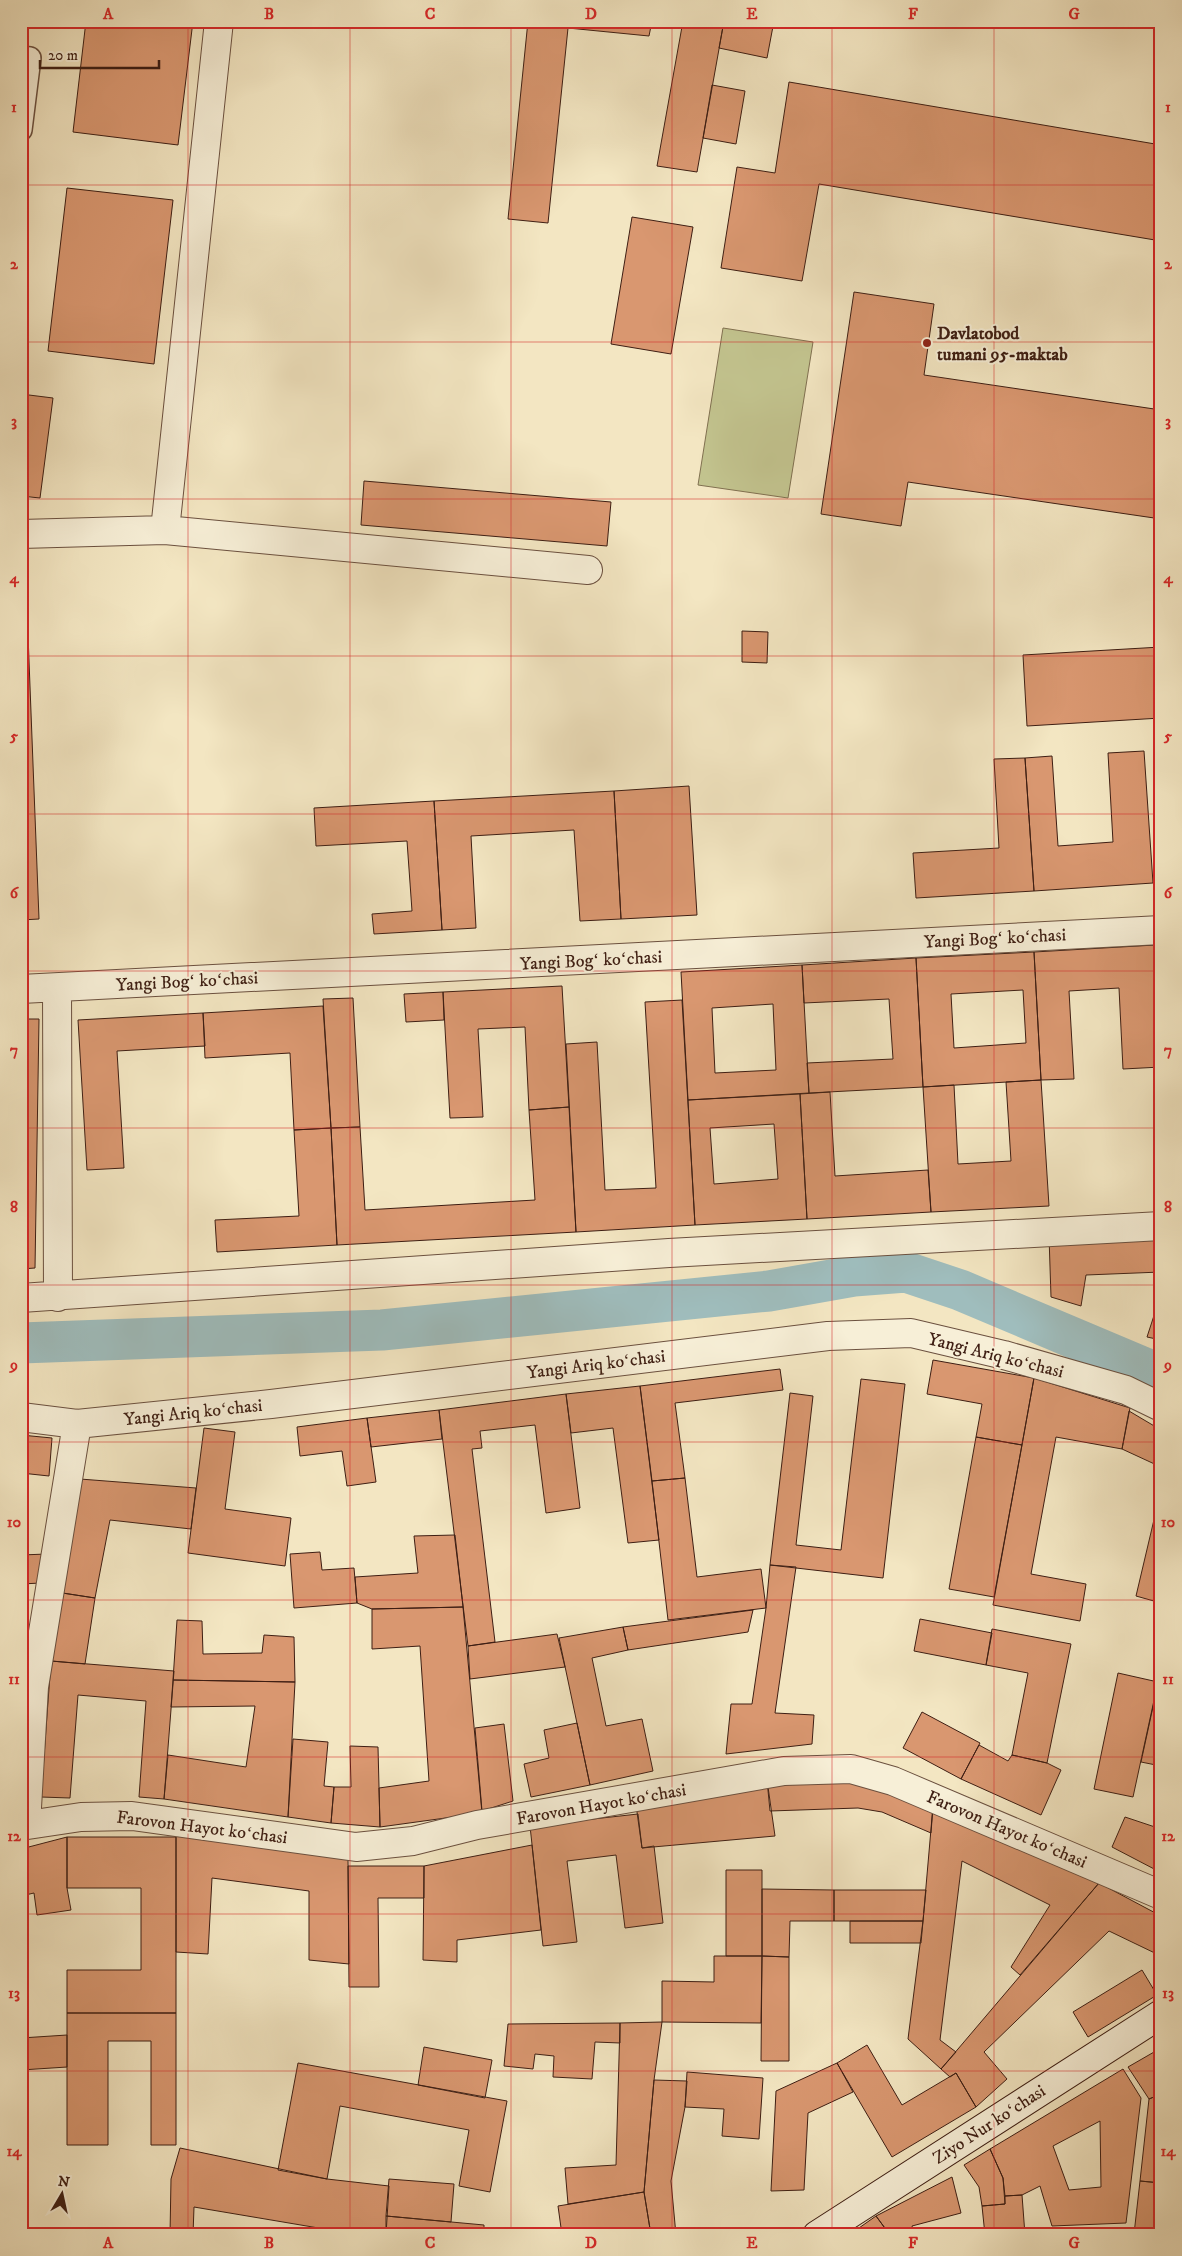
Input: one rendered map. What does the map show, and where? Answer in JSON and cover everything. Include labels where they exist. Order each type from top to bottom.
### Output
[{"type":"street","points":[[165,530],[219,21]]},
{"type":"street","points":[[21,534],[165,530],[588,570]]},
{"type":"street","name":"Yangi Bogʻ koʻchasi","points":[[21,989],[1161,930]]},
{"type":"street","points":[[57,988],[58,1297]]},
{"type":"street","points":[[21,1298],[58,1297],[669,1253],[1161,1226]]},
{"type":"street","name":"Yangi Ariq koʻchasi","points":[[21,1417],[77,1424],[271,1404],[828,1336],[911,1333],[1004,1355],[1126,1390],[1161,1407]]},
{"type":"street","points":[[24,1826],[34,1687],[77,1424]]},
{"type":"street","name":"Farovon Hayot koʻchasi","points":[[24,1826],[81,1817],[132,1816],[356,1846],[413,1841],[477,1826],[784,1771],[851,1769],[893,1781],[1161,1894]]},
{"type":"street","name":"Ziyo Nur koʻchasi","points":[[817,2235],[1161,2014]]},
{"type":"lane","points":[[21,57],[30,58],[21,130]]},
{"type":"green space","points":[[723,328],[813,342],[788,498],[698,485]]},
{"type":"building","points":[[86,21],[193,21],[178,145],[73,132]]},
{"type":"building","points":[[528,21],[652,21],[649,36],[568,28],[548,223],[508,219]]},
{"type":"building","points":[[683,21],[724,21],[697,172],[657,166]]},
{"type":"building","points":[[724,21],[774,21],[767,58],[719,48]]},
{"type":"building","points":[[789,82],[1161,145],[1161,241],[819,184],[802,281],[721,268],[737,167],[775,173]]},
{"type":"building","points":[[712,85],[745,91],[736,144],[703,138]]},
{"type":"building","points":[[67,188],[173,200],[154,364],[48,351]]},
{"type":"building","points":[[632,217],[693,227],[671,354],[611,344]]},
{"type":"building","points":[[854,292],[934,304],[924,375],[1161,410],[1161,519],[908,482],[901,526],[821,514]]},
{"type":"building","points":[[21,394],[53,398],[40,498],[21,496]]},
{"type":"building","points":[[364,481],[611,502],[607,546],[361,525]]},
{"type":"building","points":[[21,583],[26,583],[39,919],[21,920]]},
{"type":"building","points":[[742,631],[768,632],[767,663],[742,662]]},
{"type":"building","points":[[1161,647],[1161,718],[1027,726],[1023,655]]},
{"type":"building","points":[[1144,751],[1153,883],[1034,891],[1025,758],[1052,756],[1058,846],[1113,842],[1108,753]]},
{"type":"building","points":[[1025,758],[1034,891],[916,898],[913,853],[999,848],[994,759]]},
{"type":"building","points":[[689,786],[697,915],[621,919],[614,791]]},
{"type":"building","points":[[614,791],[621,919],[580,921],[574,830],[471,836],[476,928],[442,930],[434,801]]},
{"type":"building","points":[[434,801],[442,930],[374,934],[372,914],[412,911],[407,841],[316,846],[314,808]]},
{"type":"building","points":[[1155,945],[1161,945],[1161,1051]]},
{"type":"building","points":[[1155,945],[1161,1067],[1123,1069],[1119,988],[1069,991],[1074,1079],[1041,1080],[1034,952]]},
{"type":"building","points":[[1034,952],[1041,1080],[923,1087],[916,958]],"holes":[[[1023,990],[1026,1043],[954,1048],[951,994]]]},
{"type":"building","points":[[916,958],[923,1087],[809,1093],[807,1063],[893,1059],[889,999],[804,1003],[802,965]]},
{"type":"building","points":[[802,965],[809,1093],[688,1100],[681,972]],"holes":[[[773,1004],[776,1070],[715,1073],[712,1008]]]},
{"type":"building","points":[[562,986],[569,1107],[529,1110],[525,1027],[478,1029],[483,1117],[450,1118],[443,992]]},
{"type":"building","points":[[443,992],[444,1020],[406,1022],[404,994]]},
{"type":"building","points":[[353,998],[360,1127],[331,1128],[323,999]]},
{"type":"building","points":[[682,1000],[695,1225],[576,1232],[566,1044],[597,1042],[605,1190],[656,1188],[645,1002]]},
{"type":"building","points":[[323,1006],[331,1128],[294,1130],[290,1053],[205,1058],[203,1013]]},
{"type":"building","points":[[203,1013],[205,1046],[117,1051],[124,1168],[87,1170],[78,1020]]},
{"type":"building","points":[[21,1019],[39,1019],[35,1268],[21,1269]]},
{"type":"building","points":[[1041,1080],[1049,1206],[931,1212],[923,1087],[954,1085],[958,1164],[1011,1161],[1006,1082]]},
{"type":"building","points":[[830,1092],[835,1176],[928,1170],[931,1212],[807,1219],[800,1094]]},
{"type":"building","points":[[800,1094],[807,1219],[695,1225],[688,1100]],"holes":[[[774,1124],[778,1179],[714,1184],[710,1128]]]},
{"type":"building","points":[[569,1107],[576,1232],[337,1245],[331,1128],[360,1127],[365,1210],[535,1200],[529,1110]]},
{"type":"building","points":[[331,1128],[337,1245],[217,1252],[215,1220],[299,1216],[294,1130]]},
{"type":"building","points":[[1161,1232],[1161,1272],[1086,1275],[1081,1306],[1051,1297],[1049,1236]]},
{"type":"building","points":[[1161,1294],[1161,1340],[1147,1337]]},
{"type":"building","points":[[933,1360],[1034,1378],[1022,1445],[976,1437],[982,1404],[927,1394]]},
{"type":"building","points":[[780,1369],[783,1390],[675,1403],[685,1478],[652,1481],[640,1386]]},
{"type":"building","points":[[1034,1378],[1130,1408],[1122,1449],[1056,1437],[1031,1574],[1086,1584],[1080,1621],[993,1605]]},
{"type":"building","points":[[861,1379],[905,1384],[883,1578],[770,1565],[790,1393],[813,1396],[796,1545],[841,1550]]},
{"type":"building","points":[[640,1386],[659,1540],[628,1543],[613,1428],[571,1433],[566,1394]]},
{"type":"building","points":[[566,1394],[580,1508],[546,1513],[535,1425],[480,1431],[482,1448],[472,1449],[495,1642],[468,1646],[439,1410]]},
{"type":"building","points":[[439,1410],[442,1439],[371,1447],[367,1418]]},
{"type":"building","points":[[1129,1411],[1161,1430],[1161,1467],[1122,1449]]},
{"type":"building","points":[[367,1418],[376,1482],[347,1486],[342,1451],[300,1456],[297,1427]]},
{"type":"building","points":[[204,1428],[235,1432],[225,1509],[291,1518],[285,1566],[188,1553]]},
{"type":"building","points":[[21,1435],[52,1438],[49,1476],[21,1473]]},
{"type":"building","points":[[976,1437],[1022,1445],[994,1597],[949,1589]]},
{"type":"building","points":[[685,1478],[697,1577],[761,1569],[766,1608],[668,1620],[652,1481]]},
{"type":"building","points":[[80,1479],[196,1488],[191,1529],[110,1520],[95,1598],[56,1592]]},
{"type":"building","points":[[1161,1490],[1161,1603],[1136,1596]]},
{"type":"building","points":[[455,1535],[463,1607],[372,1609],[357,1603],[355,1577],[418,1573],[414,1536]]},
{"type":"building","points":[[320,1552],[322,1570],[354,1568],[357,1603],[294,1608],[290,1554]]},
{"type":"building","points":[[47,1554],[41,1583],[21,1584],[21,1555]]},
{"type":"building","points":[[770,1565],[796,1567],[775,1713],[814,1715],[812,1744],[726,1754],[731,1704],[752,1704],[766,1608]]},
{"type":"building","points":[[56,1592],[95,1598],[85,1664],[51,1661]]},
{"type":"building","points":[[463,1607],[482,1813],[380,1827],[379,1788],[429,1781],[420,1646],[372,1649],[372,1609]]},
{"type":"building","points":[[753,1610],[748,1632],[628,1650],[623,1627]]},
{"type":"building","points":[[920,1619],[992,1633],[986,1665],[914,1651]]},
{"type":"building","points":[[177,1620],[202,1621],[203,1654],[262,1653],[264,1635],[294,1637],[295,1682],[173,1680]]},
{"type":"building","points":[[623,1627],[628,1650],[592,1658],[606,1726],[642,1719],[653,1771],[590,1785],[559,1638]]},
{"type":"building","points":[[992,1629],[1071,1644],[1047,1763],[1012,1755],[1028,1673],[986,1665]]},
{"type":"building","points":[[557,1634],[565,1667],[470,1679],[468,1646]]},
{"type":"building","points":[[21,1643],[32,1643],[29,1677],[21,1678]]},
{"type":"building","points":[[51,1661],[174,1671],[164,1799],[139,1797],[146,1701],[78,1695],[70,1798],[41,1797]]},
{"type":"building","points":[[1161,1670],[1161,1766],[1141,1762]]},
{"type":"building","points":[[1118,1673],[1158,1682],[1133,1797],[1094,1789]]},
{"type":"building","points":[[173,1680],[295,1682],[288,1817],[164,1799],[168,1755],[246,1767],[255,1706],[171,1707]]},
{"type":"building","points":[[922,1712],[980,1743],[961,1779],[903,1748]]},
{"type":"building","points":[[577,1723],[590,1785],[531,1797],[524,1764],[549,1758],[544,1730]]},
{"type":"building","points":[[504,1724],[513,1801],[482,1811],[475,1728]]},
{"type":"building","points":[[293,1739],[328,1742],[324,1786],[334,1787],[331,1823],[288,1817]]},
{"type":"building","points":[[979,1745],[1008,1761],[1012,1755],[1047,1763],[1061,1770],[1041,1815],[961,1779]]},
{"type":"building","points":[[350,1746],[378,1747],[380,1827],[331,1823],[334,1787],[351,1787]]},
{"type":"building","points":[[855,1777],[933,1806],[931,1833],[882,1812],[858,1808],[770,1811],[767,1780]]},
{"type":"building","points":[[767,1780],[775,1836],[642,1848],[636,1805]]},
{"type":"building","points":[[933,1806],[1099,1883],[1020,1975],[1011,1967],[1050,1905],[962,1861],[940,2040],[956,2052],[941,2069],[908,2039],[923,1921]]},
{"type":"building","points":[[638,1814],[642,1848],[654,1846],[663,1923],[625,1928],[616,1855],[567,1861],[577,1942],[543,1946],[530,1826]]},
{"type":"building","points":[[1125,1817],[1161,1829],[1161,1864],[1158,1871],[1112,1847]]},
{"type":"building","points":[[176,1831],[348,1859],[349,1964],[309,1960],[309,1891],[212,1878],[208,1954],[176,1952]]},
{"type":"building","points":[[67,1837],[67,1888],[71,1910],[37,1915],[34,1893],[21,1896],[21,1849]]},
{"type":"building","points":[[67,1837],[176,1837],[176,2013],[67,2013],[67,1970],[141,1970],[141,1888],[67,1888]]},
{"type":"building","points":[[532,1845],[541,1930],[457,1940],[457,1962],[423,1960],[424,1866]]},
{"type":"building","points":[[348,1866],[424,1866],[424,1898],[378,1898],[379,1987],[349,1987]]},
{"type":"building","points":[[726,1870],[762,1870],[762,1956],[726,1956]]},
{"type":"building","points":[[1099,1883],[1161,1916],[1161,1956],[1109,1931],[984,2052],[1007,2079],[976,2107],[956,2073],[950,2077],[941,2069]]},
{"type":"building","points":[[762,1889],[834,1890],[834,1921],[790,1921],[789,1957],[762,1956]]},
{"type":"building","points":[[834,1890],[926,1890],[923,1921],[834,1921]]},
{"type":"building","points":[[850,1921],[923,1921],[921,1943],[850,1943]]},
{"type":"building","points":[[714,1956],[762,1956],[761,2023],[662,2022],[662,1981],[714,1982]]},
{"type":"building","points":[[762,1956],[789,1957],[789,2061],[761,2061]]},
{"type":"building","points":[[1142,1970],[1157,1995],[1088,2037],[1073,2012]]},
{"type":"building","points":[[67,2013],[176,2013],[176,2145],[151,2145],[151,2041],[108,2041],[108,2145],[67,2145]]},
{"type":"building","points":[[662,2022],[654,2080],[644,2192],[568,2204],[565,2168],[616,2165],[620,2023]]},
{"type":"building","points":[[620,2023],[620,2043],[595,2042],[592,2079],[553,2077],[554,2056],[535,2054],[533,2069],[504,2066],[508,2024]]},
{"type":"building","points":[[67,2035],[67,2067],[21,2070],[21,2038]]},
{"type":"building","points":[[867,2045],[902,2105],[956,2073],[976,2107],[892,2157],[837,2063]]},
{"type":"building","points":[[424,2047],[492,2060],[485,2098],[418,2085]]},
{"type":"building","points":[[1161,2048],[1161,2094],[1149,2099],[1128,2067]]},
{"type":"building","points":[[298,2063],[507,2101],[490,2192],[459,2186],[469,2130],[340,2106],[327,2179],[278,2170]]},
{"type":"building","points":[[837,2063],[853,2092],[808,2113],[804,2190],[771,2191],[776,2091]]},
{"type":"building","points":[[1123,2069],[1141,2098],[1126,2223],[1052,2226],[1040,2186],[1022,2195],[1005,2196],[1003,2178],[990,2149]],"holes":[[[1100,2121],[1101,2187],[1069,2190],[1053,2146]]]},
{"type":"building","points":[[687,2072],[763,2078],[759,2139],[722,2136],[724,2109],[685,2107]]},
{"type":"building","points":[[654,2080],[687,2081],[685,2107],[671,2181],[676,2235],[651,2235],[644,2192]]},
{"type":"building","points":[[1161,2094],[1161,2183],[1140,2181],[1149,2099]]},
{"type":"building","points":[[180,2148],[327,2179],[389,2186],[386,2235],[360,2235],[194,2207],[193,2235],[170,2235],[171,2179]]},
{"type":"building","points":[[990,2149],[1003,2178],[1005,2204],[982,2206],[979,2187],[964,2165]]},
{"type":"building","points":[[952,2177],[961,2213],[912,2226],[914,2235],[890,2235],[876,2216]]},
{"type":"building","points":[[389,2179],[454,2184],[451,2222],[386,2216]]},
{"type":"building","points":[[1140,2181],[1161,2183],[1161,2235],[1134,2234]]},
{"type":"building","points":[[644,2192],[651,2235],[562,2235],[558,2206]]},
{"type":"building","points":[[1022,2195],[1025,2235],[985,2235],[982,2206],[1005,2204],[1005,2196]]},
{"type":"building","points":[[386,2216],[484,2225],[484,2235],[386,2235]]},
{"type":"building","points":[[876,2216],[890,2235],[849,2235]]},
{"type":"building","points":[[71,2231],[72,2235],[33,2234]]},
{"type":"waterway","points":[[21,1343],[382,1330],[769,1291],[854,1276],[906,1272],[960,1290],[1161,1375]]},
{"type":"place","name":"Davlatobod tumani 95-maktab","points":[[927,343]]}]
